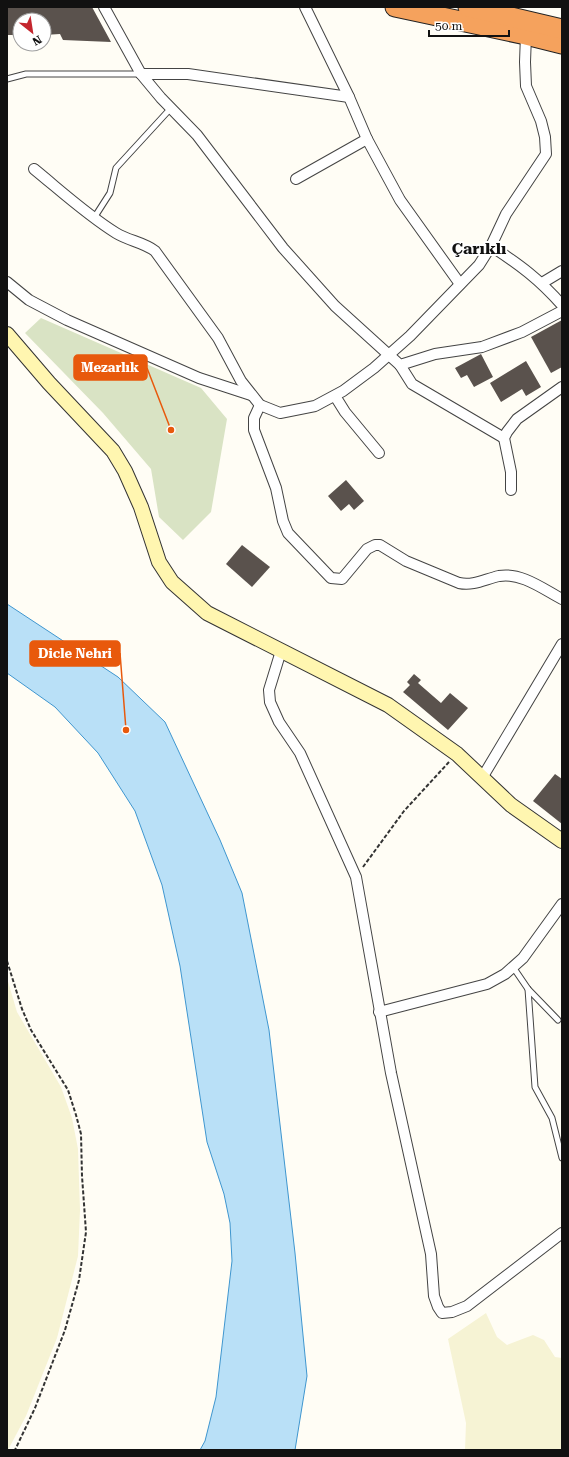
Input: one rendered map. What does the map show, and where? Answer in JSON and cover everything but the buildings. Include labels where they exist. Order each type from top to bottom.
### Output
[{"type":"highway","points":[[395,7],[562,44]]},
{"type":"highway","points":[[468,7],[515,12],[562,29]]},
{"type":"street","points":[[104,7],[140,74],[170,108],[197,135],[288,254],[335,306],[400,365],[412,384],[504,438]]},
{"type":"street","points":[[305,7],[349,97],[367,139],[400,200],[460,284]]},
{"type":"street","points":[[34,169],[94,218],[124,238],[146,244],[155,251],[218,338],[241,382],[260,405],[280,413],[315,406],[335,396],[374,368],[410,336],[479,265],[491,246],[506,214],[546,154],[545,138],[541,121],[526,86],[526,35]]},
{"type":"street","points":[[140,74],[188,74],[349,97]]},
{"type":"street","points":[[296,179],[367,139]]},
{"type":"street","points":[[491,246],[517,262],[542,283],[562,306]]},
{"type":"street","points":[[542,283],[562,271]]},
{"type":"street","points":[[7,282],[29,300],[67,320],[199,378],[252,395]]},
{"type":"street","points":[[400,365],[435,354],[482,347],[522,332],[562,311]]},
{"type":"street","points":[[7,334],[49,383],[113,452],[125,471],[141,508],[160,562],[172,582],[207,613],[388,705],[457,754],[510,805],[562,841]]},
{"type":"street","points":[[511,490],[511,472],[504,438],[517,419],[562,387]]},
{"type":"street","points":[[335,396],[345,412],[379,454]]},
{"type":"street","points":[[260,405],[254,418],[254,430],[276,488],[283,521],[288,532],[331,578],[342,579],[368,549],[375,545],[380,545],[406,561],[459,584],[468,585],[498,576],[512,575],[529,581],[562,599]]},
{"type":"street","points":[[482,778],[562,644]]},
{"type":"street","points":[[281,650],[269,690],[270,702],[279,722],[300,753],[356,878],[391,1073],[431,1254],[434,1296],[438,1307],[442,1313],[452,1312],[467,1306],[562,1233]]},
{"type":"street","points":[[379,1012],[487,984],[505,974],[523,958],[562,904]]},
{"type":"lane","points":[[7,79],[26,74],[140,74]]},
{"type":"lane","points":[[94,218],[110,193],[116,168],[170,108]]},
{"type":"lane","points":[[513,967],[528,989],[558,1020]]},
{"type":"lane","points":[[528,989],[535,1087],[552,1118],[562,1158]]},
{"type":"path","points":[[356,878],[404,811],[457,754]]},
{"type":"path","points":[[7,962],[22,1009],[31,1030],[68,1090],[76,1115],[81,1134],[86,1232],[79,1280],[65,1330],[35,1408],[15,1450]]},
{"type":"shaded area","points":[[7,978],[17,1012],[61,1087],[72,1118],[78,1149],[80,1210],[78,1256],[57,1338],[26,1416],[8,1450]]},
{"type":"shaded area","points":[[486,1313],[497,1337],[507,1345],[533,1335],[544,1340],[555,1357],[562,1358],[562,1450],[465,1450],[466,1423],[448,1339]]},
{"type":"green space","points":[[41,318],[201,388],[227,419],[211,512],[183,540],[159,517],[151,469],[103,413],[25,333]]},
{"type":"water","points":[[7,604],[118,677],[165,722],[220,840],[242,893],[269,1030],[295,1253],[307,1376],[295,1450],[200,1450],[205,1441],[216,1397],[232,1261],[230,1223],[224,1194],[207,1142],[180,966],[162,885],[135,811],[98,753],[55,707],[7,673]]},
{"type":"place","name":"Mezarlık","points":[[171,430]]},
{"type":"place","name":"Dicle Nehri","points":[[126,730]]},
{"type":"district","name":"Çarıklı","points":[[479,248]]}]
